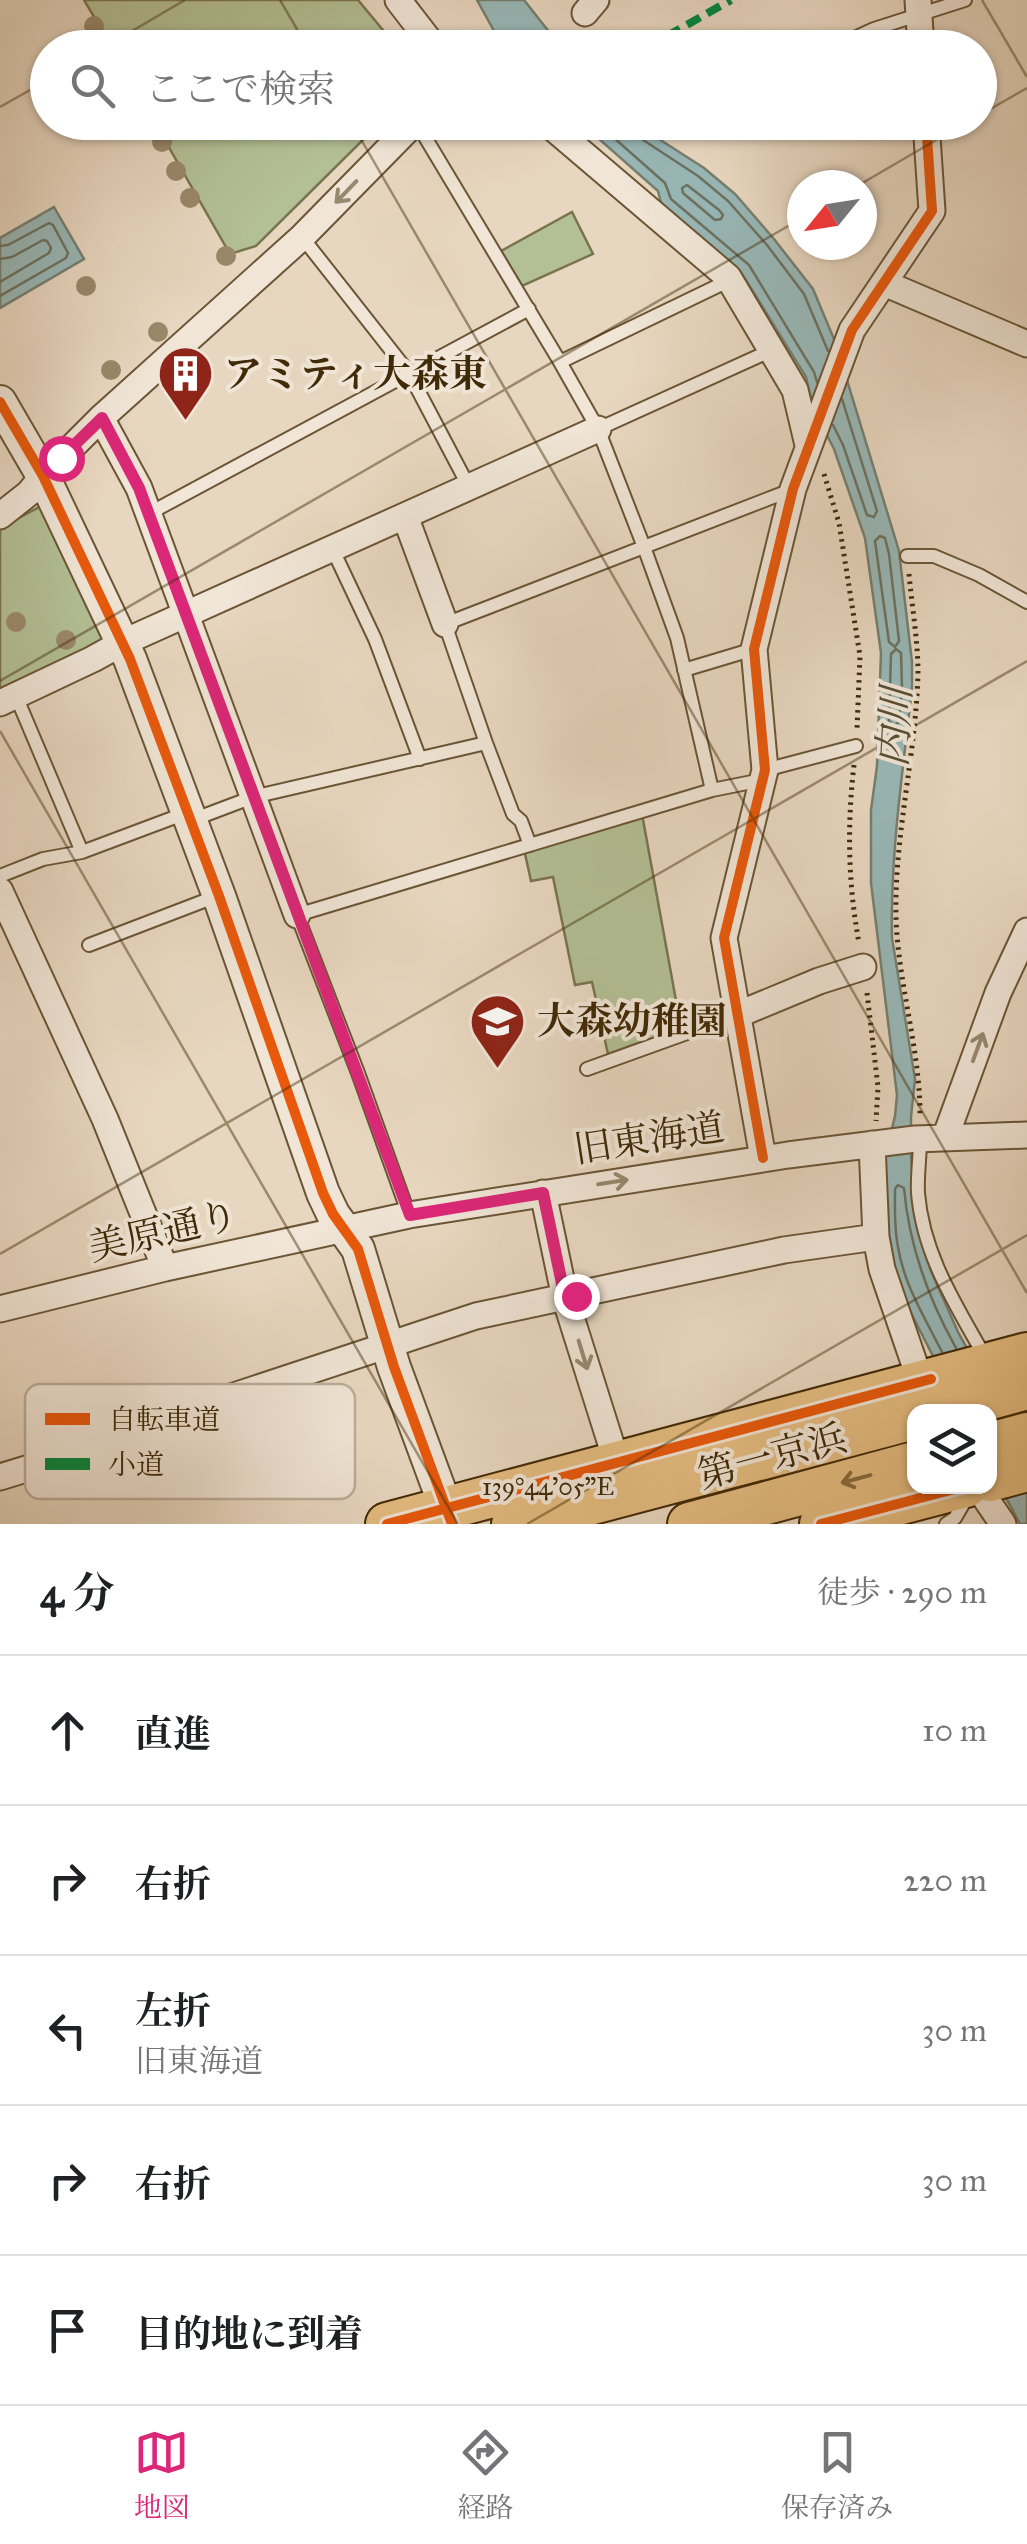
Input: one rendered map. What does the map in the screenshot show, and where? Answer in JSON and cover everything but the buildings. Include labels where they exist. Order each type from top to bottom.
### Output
[{"type":"highway","points":[[388,1524],[450,1516],[617,1463],[926,1398],[999,1361]]},
{"type":"highway","name":"第一京浜","points":[[513,1524],[926,1398],[1027,1388]]},
{"type":"highway","points":[[997,1471],[1016,1446]]},
{"type":"highway","name":"第一京浜","points":[[689,1524],[810,1509],[907,1466]]},
{"type":"highway","points":[[810,1509],[912,1494]]},
{"type":"street","points":[[398,0],[421,30]]},
{"type":"street","points":[[0,516],[302,237],[397,140]]},
{"type":"street","points":[[567,140],[730,280],[796,390],[811,439]]},
{"type":"street","points":[[763,1158],[724,938],[763,776],[754,649],[793,489],[852,330],[932,210],[927,140]]},
{"type":"street","points":[[884,283],[1026,342]]},
{"type":"street","points":[[0,402],[43,476],[122,643],[220,896],[323,1192],[358,1250],[387,1344],[450,1516]]},
{"type":"street","points":[[102,418],[139,488],[297,915]]},
{"type":"street","points":[[8,699],[122,643],[598,429]]},
{"type":"street","points":[[404,516],[446,624]]},
{"type":"street","points":[[0,891],[105,1119],[165,1268]]},
{"type":"street","points":[[927,1139],[1027,932]]},
{"type":"street","points":[[737,1015],[863,967]]},
{"type":"street","name":"旧東海道","points":[[344,1228],[763,1158],[927,1139],[1027,1136]]},
{"type":"street","points":[[872,1144],[876,1237],[882,1269],[926,1398]]},
{"type":"street","points":[[543,1193],[565,1298],[617,1463]]},
{"type":"street","name":"美原通り","points":[[0,1309],[344,1228]]},
{"type":"street","points":[[268,1384],[476,1316],[784,1250],[876,1237]]},
{"type":"street","points":[[0,1476],[25,1469]]},
{"type":"street","points":[[981,1494],[1003,1524]]},
{"type":"lane","points":[[872,30],[918,7],[965,0]]},
{"type":"lane","points":[[426,140],[598,429],[676,638],[712,790]]},
{"type":"lane","points":[[302,237],[410,376],[469,487]]},
{"type":"lane","points":[[560,362],[730,280]]},
{"type":"lane","points":[[148,514],[529,310]]},
{"type":"lane","points":[[598,429],[772,350]]},
{"type":"lane","points":[[530,846],[486,743],[446,624],[793,489]]},
{"type":"lane","points":[[332,548],[375,639],[420,758]]},
{"type":"lane","points":[[907,556],[934,556],[1027,602]]},
{"type":"lane","points":[[684,670],[754,649]]},
{"type":"lane","points":[[8,699],[82,852]]},
{"type":"lane","points":[[0,876],[43,859],[82,852],[253,797],[486,743]]},
{"type":"lane","points":[[410,1215],[297,915],[856,746]]},
{"type":"lane","points":[[90,944],[220,896]]},
{"type":"lane","points":[[587,1068],[737,1015]]},
{"type":"lane","points":[[927,1139],[918,1193],[927,1245],[949,1294],[999,1361]]},
{"type":"lane","points":[[946,1524],[955,1518],[970,1494]]},
{"type":"path","points":[[811,439],[839,523],[860,656],[848,811],[850,897],[878,1086],[872,1144]]},
{"type":"path","points":[[907,556],[918,672],[896,917],[927,1139]]},
{"type":"green space","points":[[84,0],[358,0],[383,30],[102,30]]},
{"type":"green space","points":[[165,140],[363,140],[256,246],[230,254]]},
{"type":"green space","points":[[572,212],[593,254],[522,286],[501,251]]},
{"type":"green space","points":[[43,505],[109,639],[0,693],[0,528]]},
{"type":"green space","points":[[642,814],[681,1028],[608,1054],[592,982],[575,985],[553,877],[531,881],[524,849]]},
{"type":"water","points":[[477,0],[524,0],[548,30],[493,30]]},
{"type":"water","name":"内川","points":[[600,140],[660,140],[704,168],[735,194],[813,289],[836,344],[899,551],[912,688],[895,844],[892,938],[915,1079],[911,1157],[918,1223],[931,1271],[958,1332],[1027,1456],[1027,1524],[1020,1524],[997,1481],[997,1404],[957,1404],[909,1309],[887,1247],[884,1161],[897,1095],[871,883],[871,810],[877,766],[881,653],[865,538],[834,449],[813,408],[806,377],[741,272],[661,203],[658,191]]},
{"type":"water","points":[[54,207],[84,259],[0,308],[0,238]]},
{"type":"marked path","points":[[678,30],[731,0]]},
{"type":"cycle path","points":[[763,1158],[724,938],[765,770],[754,649],[793,489],[852,330],[932,211],[927,140]]},
{"type":"cycle path","points":[[0,402],[43,476],[130,659],[219,896],[323,1193],[358,1249],[394,1367],[452,1524]]},
{"type":"cycle path","points":[[387,1524],[931,1379]]},
{"type":"cycle path","points":[[821,1524],[935,1494]]},
{"type":"place","name":"アミティ大森東","points":[[185,423]]},
{"type":"place","name":"大森幼稚園","points":[[498,1070]]},
{"type":"route","points":[[61,458],[102,418],[139,488],[410,1215],[543,1193],[565,1298],[576,1296]]}]
